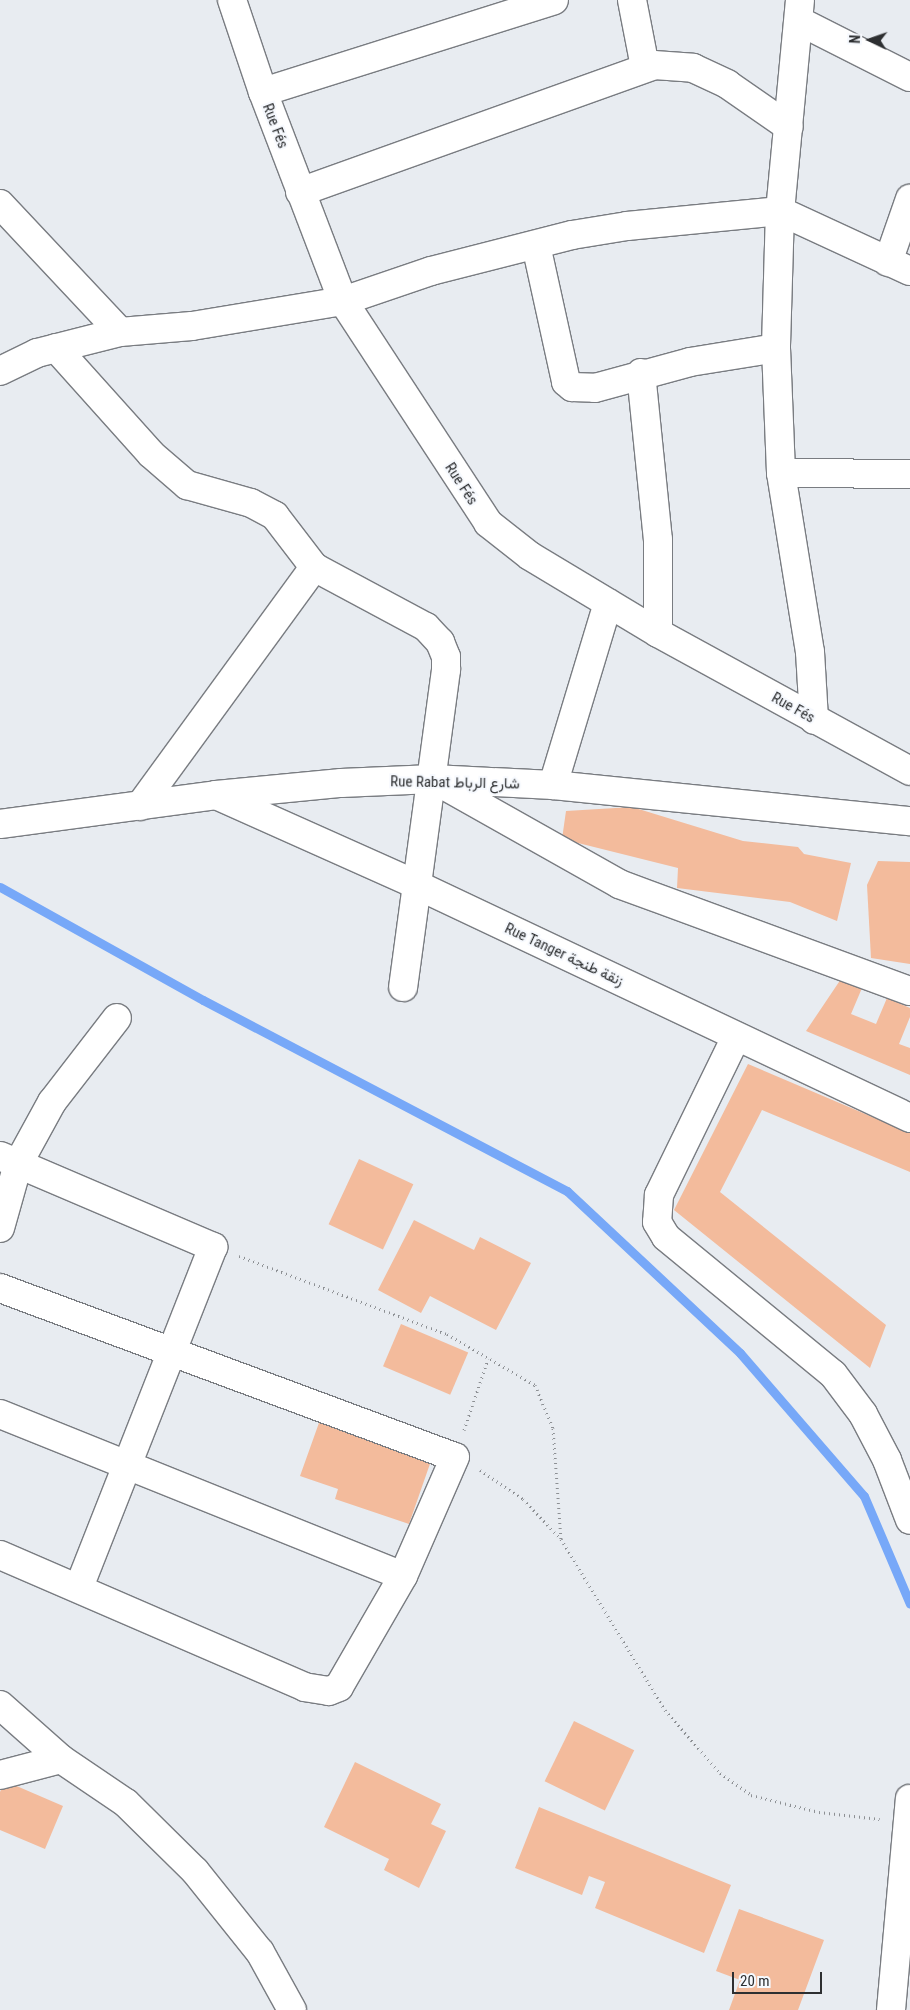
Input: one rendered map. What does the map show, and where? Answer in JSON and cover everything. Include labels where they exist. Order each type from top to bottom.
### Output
[{"type":"street","name":"Rue Fés","points":[[232,0],[263,92],[343,301],[488,522],[517,547],[658,633],[910,771]]},
{"type":"street","points":[[263,92],[554,0]]},
{"type":"street","points":[[632,0],[645,67]]},
{"type":"street","points":[[814,720],[810,652],[780,473],[776,348],[780,211],[800,11],[910,76]]},
{"type":"street","points":[[300,192],[645,67],[672,64],[693,68],[727,84],[789,128]]},
{"type":"street","points":[[0,371],[38,353],[120,332],[192,326],[343,301],[431,271],[536,245],[627,226],[780,211],[899,266],[910,199]]},
{"type":"street","points":[[0,204],[120,332]]},
{"type":"street","points":[[536,245],[566,382],[582,390],[641,373],[776,348]]},
{"type":"street","points":[[56,348],[151,454],[175,475],[202,491],[251,503],[274,516],[314,567],[426,626],[440,642],[446,657],[446,670],[433,779],[403,987]]},
{"type":"street","points":[[641,373],[658,540],[658,633]]},
{"type":"street","points":[[780,473],[910,474]]},
{"type":"street","points":[[140,806],[314,567]]},
{"type":"street","points":[[553,785],[608,603]]},
{"type":"street","points":[[433,779],[619,884],[910,991]]},
{"type":"street","name":"Rue Rabat شارع الرباط","points":[[0,824],[216,795],[341,783],[433,779],[553,785],[908,817]]},
{"type":"street","name":"Rue Tanger زنقة طنجة","points":[[216,795],[417,885],[910,1118]]},
{"type":"street","points":[[0,1228],[9,1160],[117,1018]]},
{"type":"street","points":[[736,1037],[659,1196],[657,1222],[666,1237],[833,1374],[863,1414],[887,1460],[910,1520]]},
{"type":"street","points":[[9,1160],[213,1247],[129,1467],[79,1588]]},
{"type":"street","points":[[0,1288],[172,1354],[455,1457],[403,1576],[339,1687],[328,1691],[305,1687],[0,1555]]},
{"type":"street","points":[[0,1414],[403,1576]]},
{"type":"street","points":[[0,1705],[61,1759],[126,1804],[194,1871],[260,1952],[292,2010]]},
{"type":"street","points":[[0,1775],[61,1759]]},
{"type":"street","points":[[891,2010],[909,1810]]},
{"type":"path","points":[[213,1247],[447,1334],[488,1360],[513,1370],[535,1384],[544,1398],[553,1428],[561,1539]]},
{"type":"path","points":[[488,1360],[455,1457],[492,1476],[523,1499],[561,1539],[665,1710],[720,1773],[751,1795],[819,1812],[909,1810]]},
{"type":"building","points":[[632,807],[743,841],[798,847],[804,854],[851,863],[837,921],[790,902],[677,888],[678,868],[562,839],[566,811]]},
{"type":"building","points":[[878,861],[910,862],[910,964],[871,958],[867,885]]},
{"type":"building","points":[[841,979],[862,988],[851,1014],[876,1024],[887,998],[910,1008],[910,1017],[899,1044],[910,1048],[910,1075],[806,1031]]},
{"type":"building","points":[[748,1064],[910,1133],[910,1172],[762,1110],[720,1192],[886,1325],[870,1368],[674,1210]]},
{"type":"building","points":[[359,1159],[413,1184],[383,1250],[329,1224]]},
{"type":"building","points":[[414,1220],[474,1250],[480,1237],[531,1263],[496,1330],[430,1296],[421,1313],[378,1290]]},
{"type":"building","points":[[401,1324],[468,1353],[450,1395],[383,1366]]},
{"type":"building","points":[[320,1420],[432,1458],[409,1524],[335,1499],[338,1489],[300,1476]]},
{"type":"building","points":[[574,1721],[634,1750],[605,1811],[545,1781]]},
{"type":"building","points":[[355,1762],[441,1804],[431,1824],[446,1831],[419,1888],[384,1870],[389,1859],[324,1827]]},
{"type":"building","points":[[5,1781],[63,1806],[45,1849],[0,1830],[0,1792]]},
{"type":"building","points":[[539,1807],[731,1885],[704,1953],[595,1908],[605,1882],[589,1876],[582,1895],[515,1868]]},
{"type":"building","points":[[739,1909],[824,1940],[798,2010],[729,2010],[740,1980],[716,1971]]},
{"type":"waterway","points":[[0,887],[203,1000],[567,1191],[740,1353],[864,1496],[910,1604]]}]
